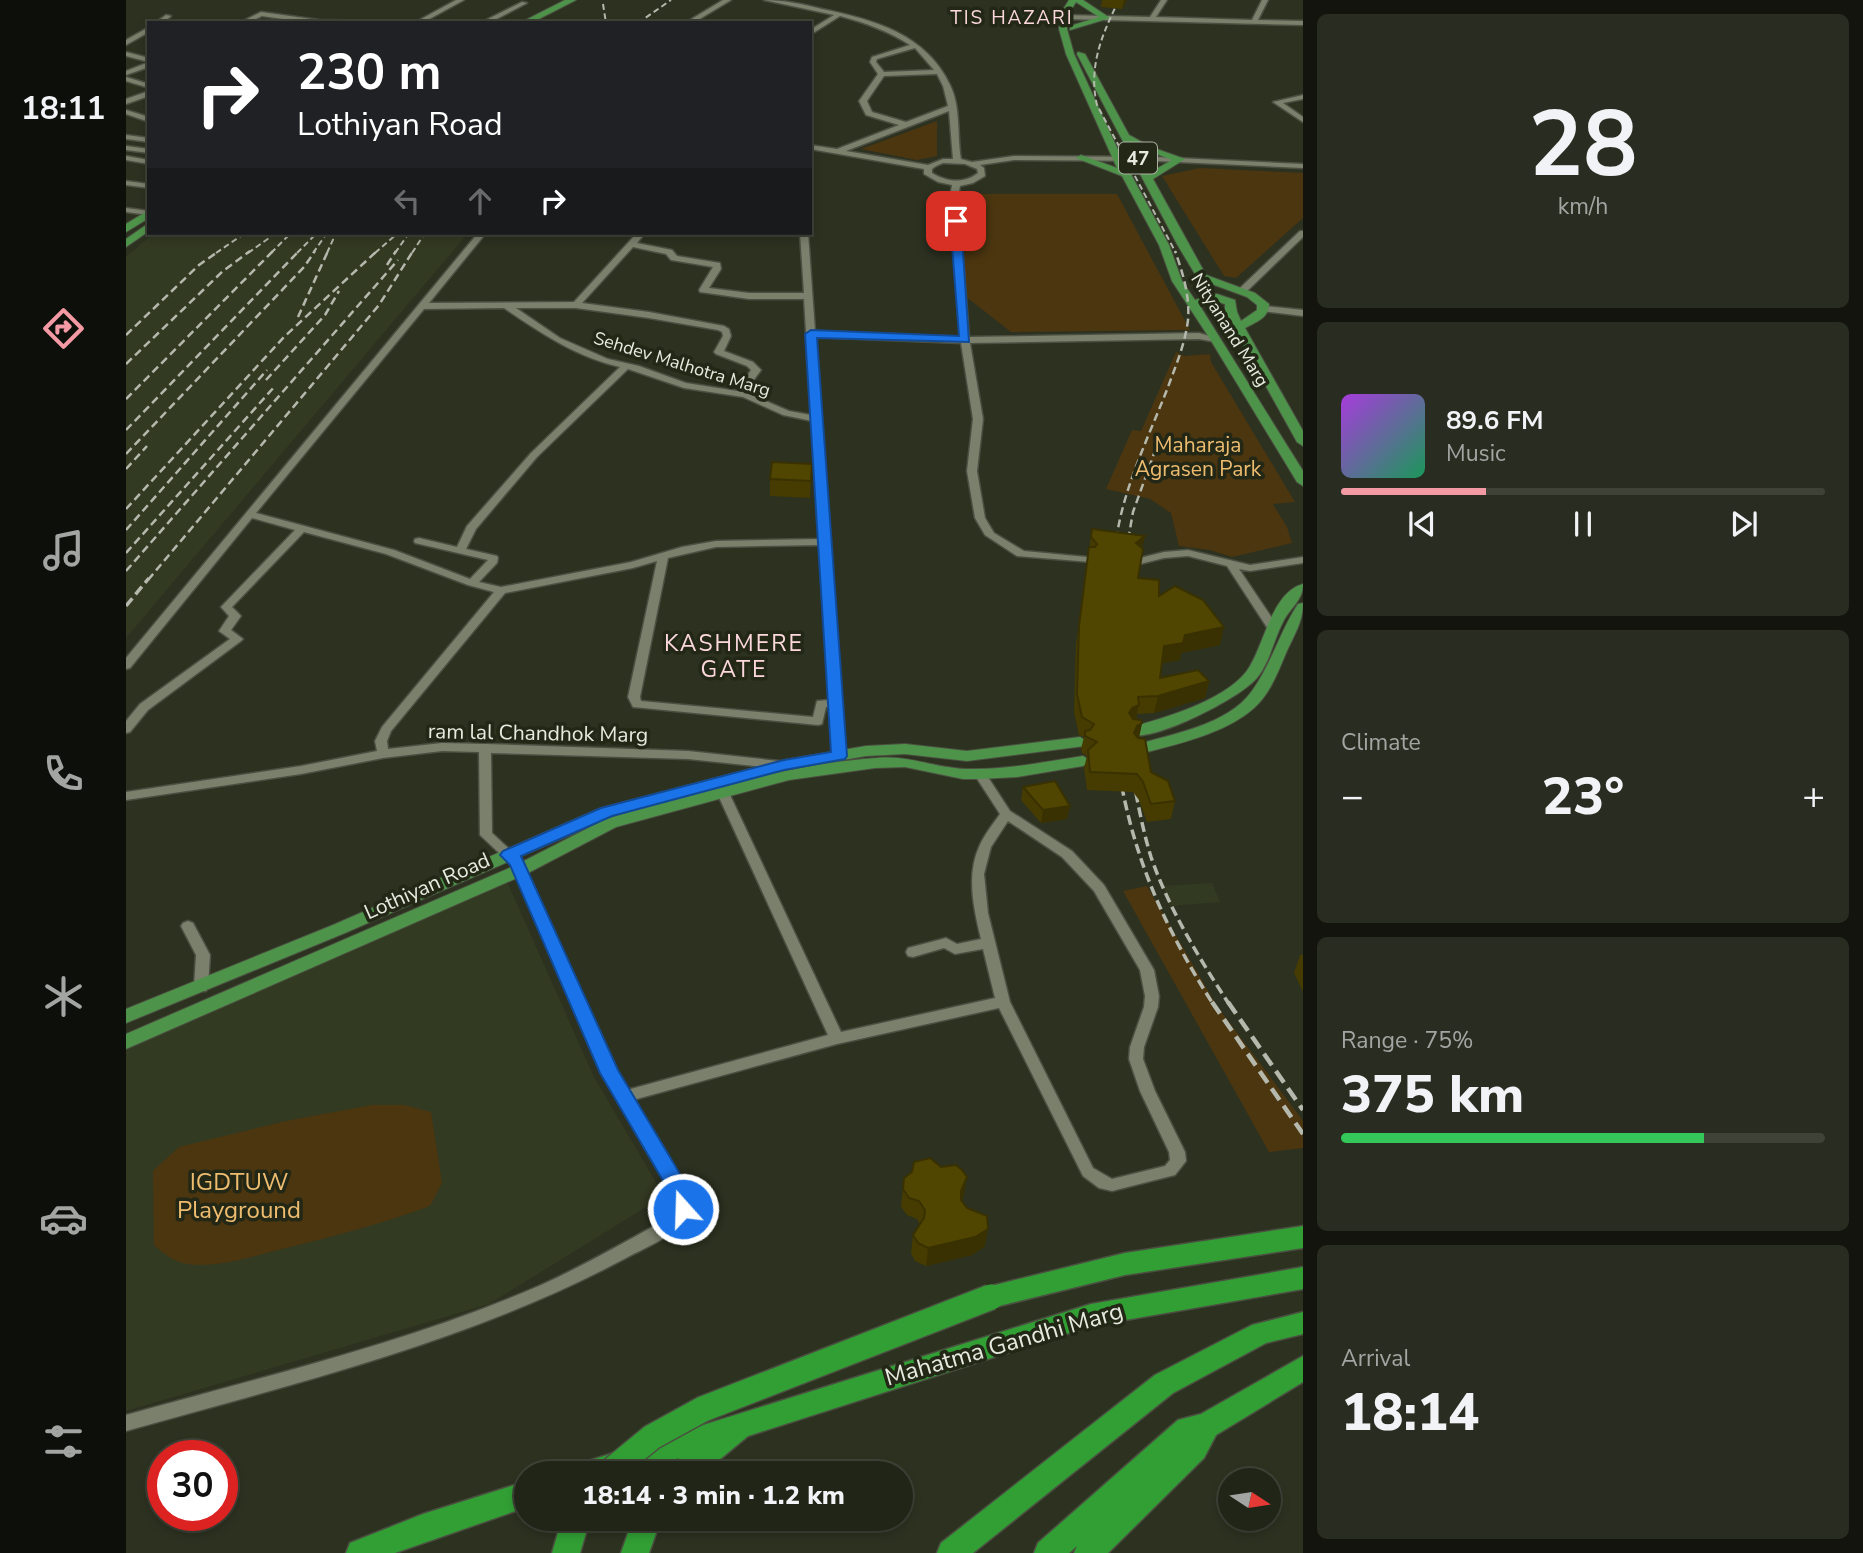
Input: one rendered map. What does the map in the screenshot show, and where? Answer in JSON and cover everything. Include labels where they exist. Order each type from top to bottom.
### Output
[{"type":"highway","points":[[620,1461],[668,1426],[744,1391],[992,1297],[1125,1264],[1303,1237]]},
{"type":"highway","name":"Mahatma Gandhi Marg","points":[[627,1461],[750,1420],[1091,1315],[1303,1278]]},
{"type":"highway","points":[[951,1553],[1164,1384],[1261,1333],[1303,1323]]},
{"type":"highway","points":[[1048,1553],[1188,1430],[1206,1426],[1303,1368]]},
{"type":"highway","name":"Mahatma Gandhi Marg","points":[[697,1461],[750,1420]]},
{"type":"highway","points":[[1088,1553],[1194,1449],[1206,1426]]},
{"type":"highway","points":[[360,1553],[423,1528],[514,1498]]},
{"type":"highway","points":[[566,1553],[571,1531]]},
{"type":"highway","points":[[635,1553],[643,1531]]},
{"type":"main road","points":[[528,21],[572,0]]},
{"type":"main road","points":[[538,21],[582,0]]},
{"type":"main road","points":[[1078,1],[1106,18],[1070,21],[1078,1]]},
{"type":"main road","name":"Nityanand Marg","points":[[1070,21],[1110,143],[1164,245],[1180,286],[1216,339],[1303,482]]},
{"type":"main road","name":"Nityanand Marg","points":[[1085,73],[1126,136],[1202,277],[1259,299],[1264,309],[1259,316],[1239,327],[1303,442]]},
{"type":"main road","points":[[1126,136],[1148,149],[1180,159]]},
{"type":"main road","points":[[1081,158],[1110,143]]},
{"type":"main road","points":[[1081,158],[1126,174]]},
{"type":"main road","points":[[1148,178],[1180,159]]},
{"type":"main road","points":[[126,229],[147,214]]},
{"type":"main road","points":[[126,244],[147,228]]},
{"type":"main road","points":[[1164,245],[1182,244]]},
{"type":"main road","points":[[1180,286],[1212,282]]},
{"type":"main road","points":[[1194,305],[1207,298],[1226,299],[1232,304],[1231,312],[1239,327]]},
{"type":"main road","points":[[1136,731],[1185,718],[1224,697],[1253,675],[1272,627],[1292,597],[1303,589]]},
{"type":"main road","points":[[1140,749],[1217,723],[1256,697],[1284,644],[1288,628],[1303,607]]},
{"type":"main road","name":"Lothiyan Road","points":[[126,1016],[201,987],[607,812],[784,765],[839,756],[905,749],[967,756],[1080,742]]},
{"type":"main road","name":"Lothiyan Road","points":[[126,1042],[520,870],[611,823],[724,795],[789,775],[875,763],[905,762],[963,774],[980,774],[1017,772],[1083,761]]},
{"type":"street","points":[[421,21],[461,0]]},
{"type":"street","points":[[691,21],[728,0]]},
{"type":"street","points":[[767,0],[887,29],[914,46],[940,72],[947,87],[952,107],[957,160]]},
{"type":"street","points":[[1152,19],[1164,0]]},
{"type":"street","points":[[1255,22],[1265,0]]},
{"type":"street","points":[[487,21],[524,3]]},
{"type":"street","points":[[246,21],[261,14],[317,21]]},
{"type":"street","points":[[812,32],[838,15]]},
{"type":"street","points":[[161,21],[168,16]]},
{"type":"street","points":[[1106,18],[1303,23]]},
{"type":"street","points":[[334,21],[351,21]]},
{"type":"street","points":[[126,43],[147,30]]},
{"type":"street","points":[[882,74],[873,62],[874,58],[914,46]]},
{"type":"street","points":[[126,54],[147,61]]},
{"type":"street","points":[[126,73],[147,63]]},
{"type":"street","points":[[138,68],[147,70]]},
{"type":"street","points":[[882,74],[940,72]]},
{"type":"street","points":[[882,74],[863,101],[869,113],[907,125]]},
{"type":"street","points":[[126,79],[147,85]]},
{"type":"street","points":[[126,102],[147,94]]},
{"type":"street","points":[[1303,97],[1277,102],[1303,120]]},
{"type":"street","points":[[839,151],[952,107]]},
{"type":"street","points":[[126,112],[147,119]]},
{"type":"street","points":[[126,121],[147,127]]},
{"type":"street","points":[[126,137],[147,140]]},
{"type":"street","points":[[812,147],[929,167],[939,162],[957,160],[973,164],[981,170],[981,177],[956,183],[933,178],[928,172],[929,167]]},
{"type":"street","points":[[126,148],[147,151]]},
{"type":"street","points":[[126,158],[147,162]]},
{"type":"street","points":[[973,164],[1004,158],[1138,158],[1303,166]]},
{"type":"street","points":[[126,183],[147,186]]},
{"type":"street","points":[[956,183],[954,197],[965,340],[978,419],[973,484],[984,526],[1000,542],[1021,554],[1087,561]]},
{"type":"street","points":[[126,210],[147,213]]},
{"type":"street","points":[[1242,291],[1303,233]]},
{"type":"street","points":[[126,665],[480,235]]},
{"type":"street","points":[[576,305],[639,235]]},
{"type":"street","points":[[804,235],[839,756]]},
{"type":"street","points":[[631,244],[664,250],[674,258],[717,265],[703,290],[749,296],[809,296]]},
{"type":"street","points":[[424,306],[576,305],[649,315],[724,330],[727,335],[719,352],[750,364],[756,370],[739,394]]},
{"type":"street","name":"Sehdev Malhotra Marg","points":[[508,306],[557,340],[605,361],[684,385],[739,394],[786,413],[816,419]]},
{"type":"street","points":[[1264,309],[1303,313]]},
{"type":"street","points":[[811,334],[965,340],[1199,335],[1216,339]]},
{"type":"street","points":[[460,551],[471,528],[541,448],[626,366]]},
{"type":"street","points":[[251,515],[390,552],[472,583],[501,590],[618,568],[725,543],[823,541]]},
{"type":"street","points":[[126,729],[144,706],[237,639],[225,631],[235,616],[226,607],[302,529]]},
{"type":"street","points":[[419,541],[494,559],[472,583]]},
{"type":"street","points":[[1140,561],[1164,555],[1188,554],[1232,566],[1258,568],[1303,560]]},
{"type":"street","points":[[663,557],[634,697],[637,704],[819,721],[820,705],[835,703]]},
{"type":"street","points":[[1232,566],[1272,627]]},
{"type":"street","points":[[383,754],[381,741],[386,730],[501,590]]},
{"type":"street","name":"ram lal Chandhok Marg","points":[[126,796],[300,771],[383,754],[442,747],[688,755],[784,765]]},
{"type":"street","points":[[126,1423],[345,1361],[440,1330],[544,1291],[669,1226],[683,1209],[679,1189],[622,1097],[520,870],[509,855],[486,835],[485,748]]},
{"type":"street","points":[[980,774],[1006,814],[1057,847],[1091,879],[1147,971],[1151,981],[1152,1004],[1136,1058],[1177,1152],[1175,1167],[1160,1176],[1122,1184],[1104,1183],[1088,1172],[1003,1002],[981,913],[978,874],[985,847],[1006,814]]},
{"type":"street","points":[[724,795],[837,1038]]},
{"type":"street","points":[[188,926],[202,955],[201,987]]},
{"type":"street","points":[[913,952],[946,943],[955,949],[988,943]]},
{"type":"street","points":[[622,1097],[837,1038],[1003,1002]]},
{"type":"shaded area","points":[[152,235],[466,235],[126,638],[126,257]]},
{"type":"shaded area","points":[[506,879],[594,1077],[664,1196],[489,1304],[126,1411],[126,1050]]},
{"type":"shaded area","points":[[1212,883],[1220,902],[1170,906],[1163,886]]},
{"type":"green space","points":[[937,121],[937,156],[917,160],[861,149]]},
{"type":"green space","points":[[1200,168],[1303,173],[1303,218],[1236,278],[1224,276],[1162,176]]},
{"type":"green space","points":[[966,194],[1117,194],[1190,330],[1011,332],[965,296],[962,198]]},
{"type":"green space","name":"Maharaja Agrasen Park","points":[[1176,352],[1184,356],[1210,354],[1211,362],[1295,502],[1273,504],[1287,527],[1292,543],[1232,557],[1210,550],[1179,546],[1171,513],[1150,499],[1106,489],[1132,430],[1141,431]]},
{"type":"green space","points":[[1147,886],[1217,1006],[1303,1121],[1303,1148],[1269,1152],[1123,891]]},
{"type":"green space","name":"IGDTUW Playground","points":[[372,1105],[404,1105],[431,1112],[442,1183],[430,1206],[351,1231],[224,1263],[184,1263],[168,1256],[154,1245],[153,1171],[179,1147],[286,1121]]},
{"type":"building","points":[[772,462],[812,464],[811,481],[770,479]]},
{"type":"building","points":[[1092,529],[1145,536],[1136,543],[1143,549],[1138,578],[1159,580],[1159,596],[1175,586],[1203,600],[1224,627],[1185,635],[1183,643],[1164,646],[1160,678],[1198,670],[1209,681],[1158,696],[1138,697],[1139,705],[1129,713],[1133,719],[1141,720],[1142,723],[1134,733],[1138,738],[1145,739],[1151,772],[1168,781],[1175,801],[1151,804],[1137,774],[1090,772],[1088,750],[1097,742],[1085,736],[1085,731],[1090,730],[1094,724],[1082,717],[1077,694],[1079,626],[1089,547],[1095,547],[1097,544],[1091,537]]},
{"type":"building","points":[[1055,781],[1070,806],[1043,810],[1023,787]]},
{"type":"building","points":[[930,1158],[941,1167],[956,1165],[962,1170],[967,1177],[961,1191],[961,1200],[967,1208],[987,1216],[988,1229],[975,1237],[928,1248],[918,1243],[913,1235],[924,1218],[925,1210],[919,1201],[909,1198],[903,1189],[904,1178],[912,1172],[914,1162]]},
{"type":"railway","points":[[641,21],[671,0]]},
{"type":"railway","points":[[1119,0],[1098,51],[1094,77],[1097,105],[1175,251]]},
{"type":"railway","points":[[603,4],[606,21]]},
{"type":"railway","points":[[216,253],[242,235]]},
{"type":"railway","points":[[248,253],[273,235]]},
{"type":"railway","points":[[273,251],[289,235]]},
{"type":"railway","points":[[299,251],[315,235]]},
{"type":"railway","points":[[313,253],[326,235]]},
{"type":"railway","points":[[327,253],[335,235]]},
{"type":"railway","points":[[375,253],[396,235]]},
{"type":"railway","points":[[395,253],[408,235]]},
{"type":"railway","points":[[412,253],[424,235]]},
{"type":"railway","points":[[126,335],[199,265],[219,251]]},
{"type":"railway","points":[[126,364],[223,271],[250,251]]},
{"type":"railway","points":[[126,399],[273,251]]},
{"type":"railway","points":[[126,430],[299,251]]},
{"type":"railway","points":[[126,454],[304,267],[315,251]]},
{"type":"railway","points":[[298,317],[328,251]]},
{"type":"railway","points":[[126,509],[284,337],[377,251]]},
{"type":"railway","points":[[387,265],[396,251]]},
{"type":"railway","points":[[148,580],[379,305],[413,251]]},
{"type":"railway","points":[[1115,552],[1128,489],[1174,371],[1187,329],[1187,294],[1175,251]]},
{"type":"railway","points":[[126,571],[398,260]]},
{"type":"railway","points":[[266,380],[325,315],[339,291]]},
{"type":"railway","points":[[126,530],[267,370]]},
{"type":"railway","points":[[126,553],[275,386]]},
{"type":"railway","points":[[126,469],[147,446]]},
{"type":"railway","points":[[1126,552],[1133,512],[1156,448]]},
{"type":"railway","points":[[126,606],[149,578]]},
{"type":"railway","points":[[1119,771],[1133,834],[1154,892],[1180,948],[1213,1004]]},
{"type":"railway","points":[[1133,778],[1158,876],[1186,933],[1229,1004]]},
{"type":"railway","points":[[1212,1002],[1303,1134]]},
{"type":"railway","points":[[1228,1002],[1303,1110]]},
{"type":"district","name":"TIS HAZARI","points":[[1012,17]]},
{"type":"district","name":"KASHMERE GATE","points":[[734,656]]},
{"type":"route","points":[[683,1209],[679,1189],[609,1073],[517,862],[509,855],[607,812],[784,765],[839,756],[811,334],[965,340],[956,221]]}]
